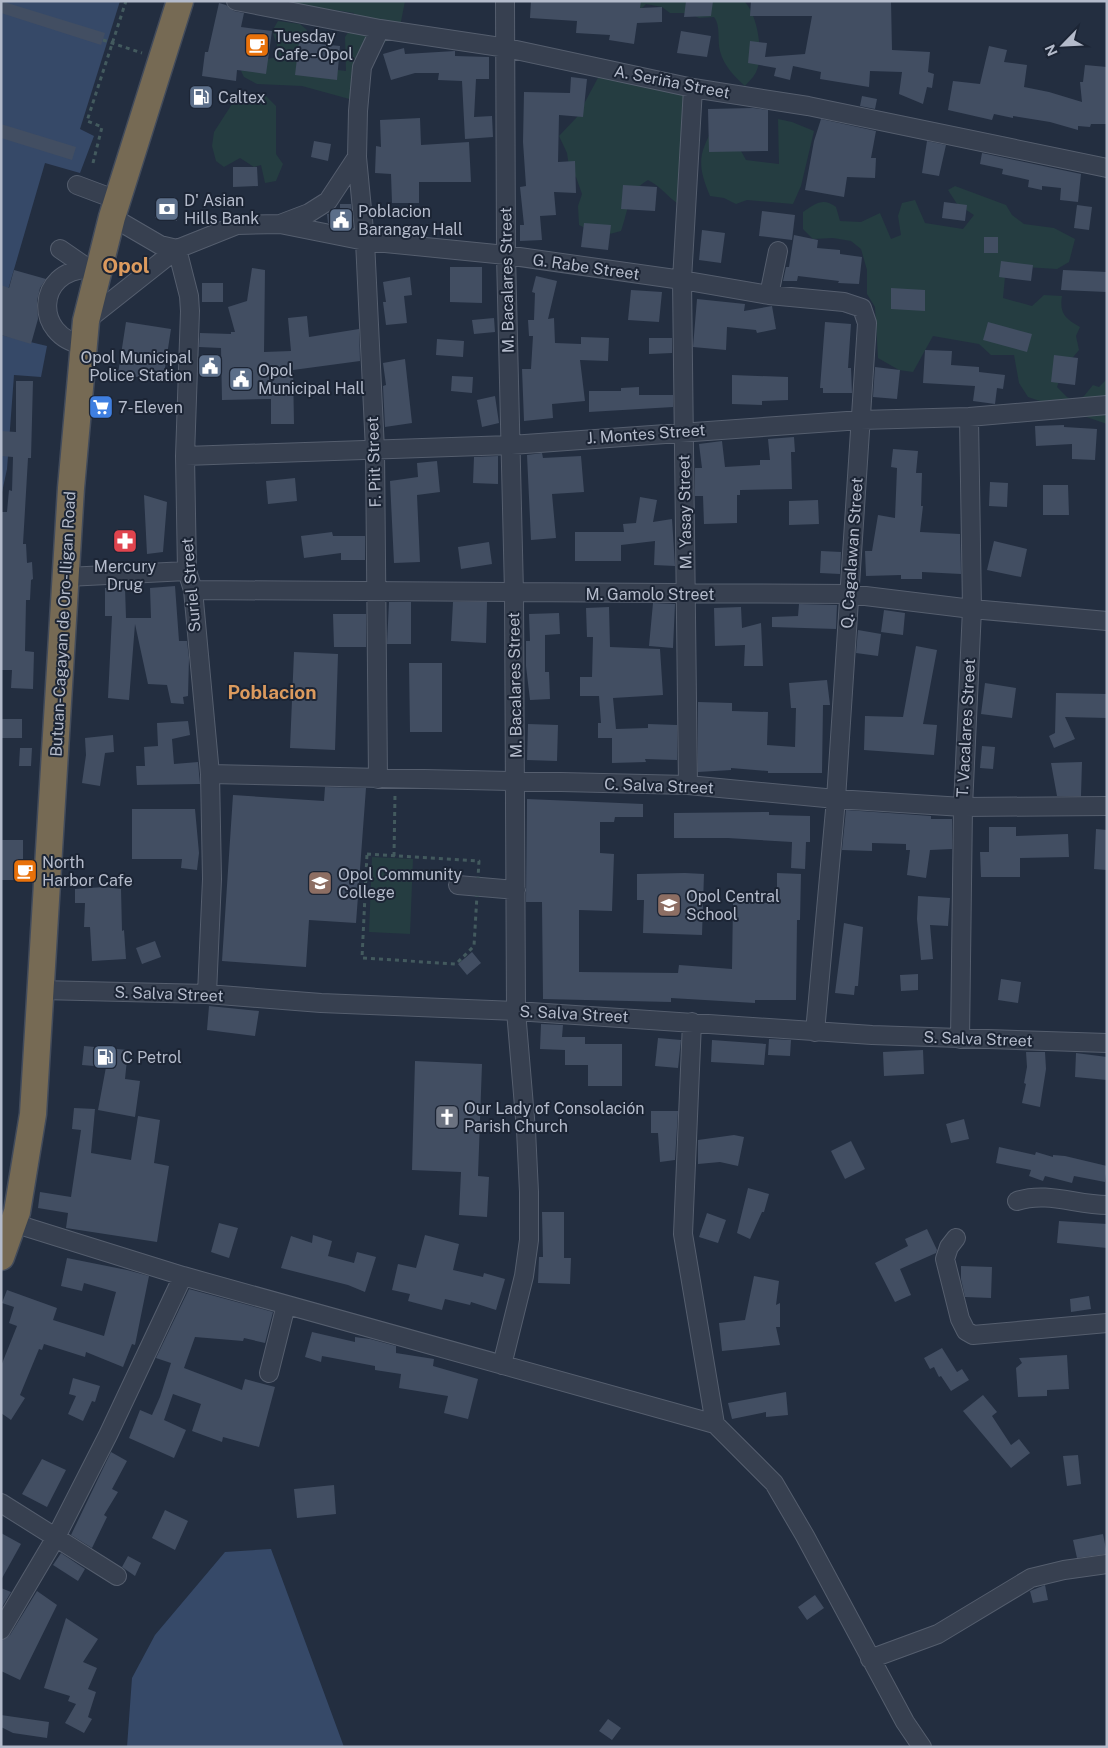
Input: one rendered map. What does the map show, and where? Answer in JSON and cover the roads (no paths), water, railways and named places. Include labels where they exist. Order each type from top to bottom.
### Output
[{"type":"highway","name":"Butuan-Cagayan de Oro-Iligan Road","points":[[1,1257],[33,1114],[71,488],[92,271],[115,209],[180,1]]},
{"type":"street","name":"A. Seriña Street","points":[[236,1],[380,29],[506,48],[693,88],[808,106],[1107,168]]},
{"type":"street","name":"M. Bacalares Street","points":[[502,1365],[524,1276],[529,1240],[526,1130],[516,1011],[514,593],[506,256],[506,48],[504,1]]},
{"type":"street","name":"F. Piit Street","points":[[378,779],[375,450],[365,241],[357,157],[358,111],[362,67],[380,29]]},
{"type":"street","name":"M. Yasay Street","points":[[688,785],[682,280],[693,88]]},
{"type":"street","name":"G. Rabe Street","points":[[280,224],[309,213],[328,201],[357,157]]},
{"type":"street","points":[[77,184],[115,209],[160,245],[177,249]]},
{"type":"street","name":"G. Rabe Street","points":[[85,333],[177,249],[237,224],[280,224],[365,241],[506,256],[682,280],[769,296],[844,302],[862,308]]},
{"type":"street","points":[[60,249],[92,271]]},
{"type":"street","name":"Suriel Street","points":[[177,249],[189,296],[190,311],[185,456],[187,571],[192,590],[210,774],[212,879],[207,994]]},
{"type":"street","points":[[769,296],[778,251]]},
{"type":"street","points":[[85,333],[73,344],[56,332],[49,319],[47,304],[49,294],[58,280],[71,272],[92,271]]},
{"type":"street","name":"Q. Cagalawan Street","points":[[815,1032],[836,799],[867,322],[862,308]]},
{"type":"street","name":"J. Montes Street","points":[[185,456],[511,445],[683,431],[860,420],[969,418],[1107,405]]},
{"type":"street","name":"T. Vacalares Street","points":[[960,1039],[962,807],[972,609],[969,418]]},
{"type":"street","points":[[67,578],[187,571]]},
{"type":"street","name":"M. Gamolo Street","points":[[192,590],[377,593],[849,594],[972,609],[1107,621]]},
{"type":"street","name":"C. Salva Street","points":[[210,774],[396,780],[688,785],[836,799],[962,807],[1107,806]]},
{"type":"street","points":[[458,886],[516,890]]},
{"type":"street","name":"S. Salva Street","points":[[41,990],[207,994],[321,1003],[516,1011],[815,1032],[960,1039],[1107,1043]]},
{"type":"street","points":[[692,1022],[683,1234],[715,1424]]},
{"type":"street","points":[[1018,1201],[1030,1197],[1044,1197],[1091,1205],[1107,1205]]},
{"type":"street","points":[[10,1214],[184,1276],[715,1424],[774,1483],[805,1536],[905,1722],[922,1747]]},
{"type":"street","points":[[956,1238],[949,1247],[945,1259],[960,1319],[966,1331],[973,1335],[1107,1323]]},
{"type":"street","points":[[1,1630],[56,1537],[184,1276]]},
{"type":"street","points":[[269,1373],[286,1304]]},
{"type":"street","points":[[1,1503],[117,1576]]},
{"type":"street","points":[[870,1659],[938,1634],[1031,1578],[1064,1570],[1107,1564]]},
{"type":"water","points":[[1,1],[120,1],[80,129],[94,136],[80,173],[45,163],[1,314]]},
{"type":"water","points":[[1,335],[47,346],[41,377],[14,375],[7,469],[1,497]]},
{"type":"water","points":[[271,1549],[344,1747],[127,1747],[132,1678],[155,1635],[225,1552]]},
{"type":"place","name":"Tuesday Cafe - Opol","points":[[257,45]]},
{"type":"place","name":"Caltex","points":[[201,97]]},
{"type":"place","name":"D' Asian Hills Bank","points":[[167,209]]},
{"type":"place","name":"Poblacion Barangay Hall","points":[[341,220]]},
{"type":"place","name":"Opol Municipal Police Station","points":[[210,366]]},
{"type":"place","name":"Opol Municipal Hall","points":[[241,379]]},
{"type":"place","name":"7-Eleven","points":[[101,407]]},
{"type":"place","name":"Mercury Drug","points":[[125,541]]},
{"type":"place","name":"North Harbor Cafe","points":[[25,871]]},
{"type":"place","name":"Opol Community College","points":[[320,883]]},
{"type":"place","name":"Opol Central School","points":[[669,905]]},
{"type":"place","name":"C Petrol","points":[[105,1057]]},
{"type":"place","name":"Our Lady of Consolación Parish Church","points":[[447,1117]]},
{"type":"district","name":"Opol","points":[[126,265]]},
{"type":"district","name":"Poblacion","points":[[272,692]]}]
